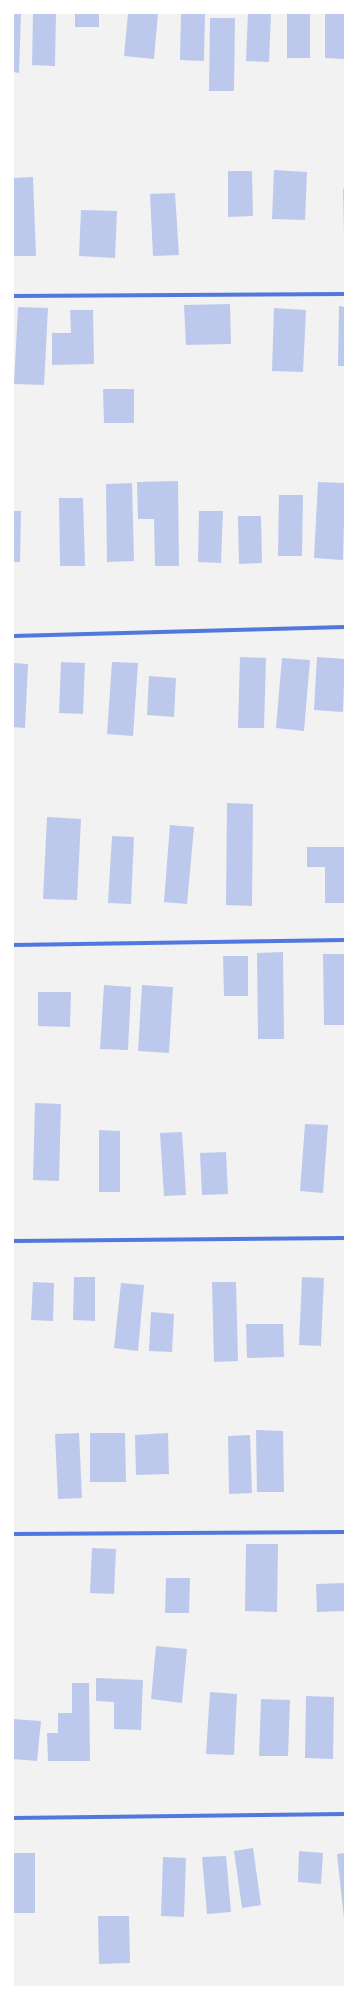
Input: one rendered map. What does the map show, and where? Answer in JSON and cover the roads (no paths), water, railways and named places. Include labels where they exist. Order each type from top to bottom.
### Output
[{"type":"street","points":[[13,296],[345,294]]},
{"type":"street","points":[[13,636],[345,627]]},
{"type":"street","points":[[13,945],[345,940]]},
{"type":"street","points":[[13,1241],[345,1238]]},
{"type":"street","points":[[13,1534],[345,1532]]},
{"type":"street","points":[[13,1818],[345,1814]]}]
